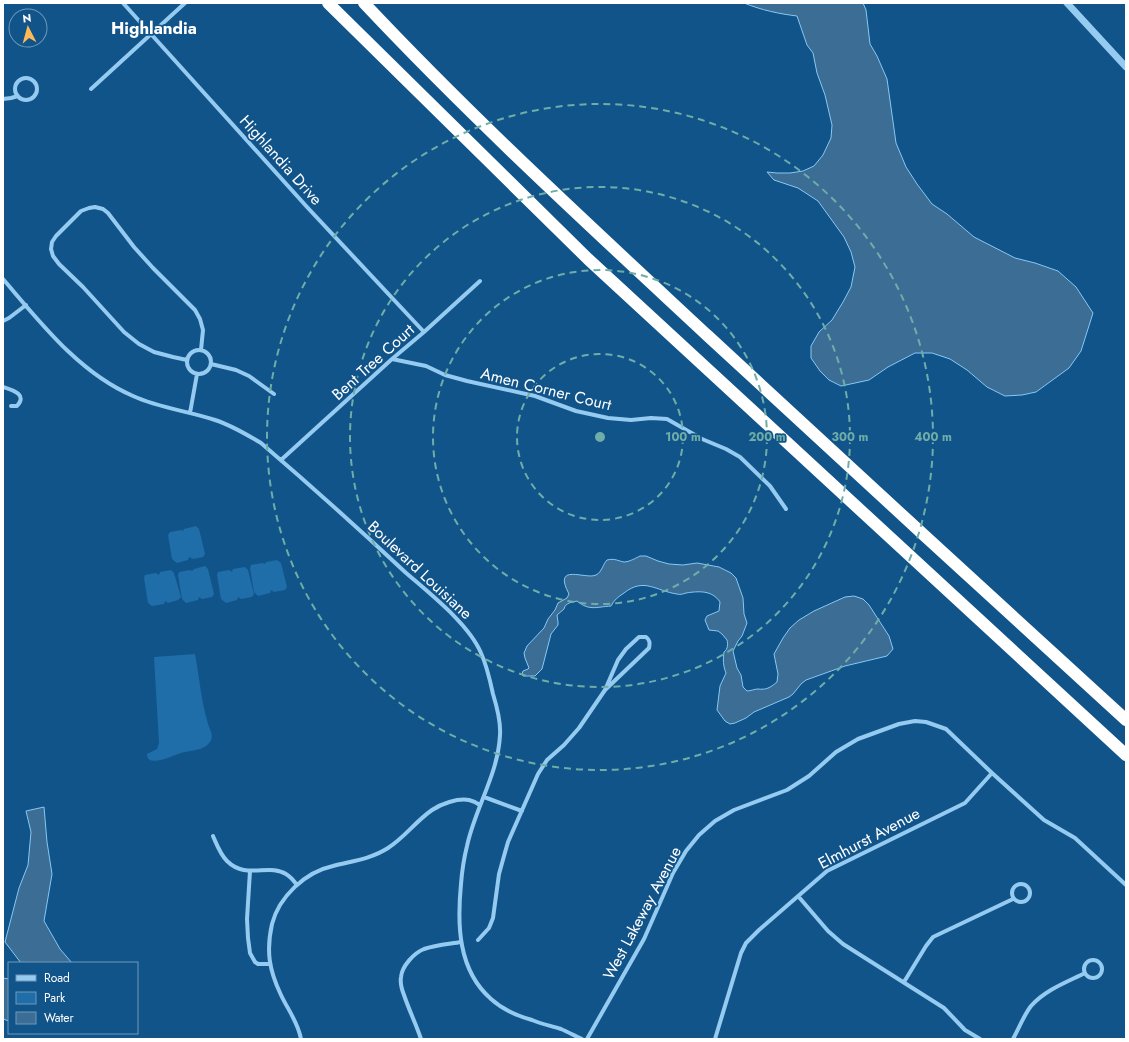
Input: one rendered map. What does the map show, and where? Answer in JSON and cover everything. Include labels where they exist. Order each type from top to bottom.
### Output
[{"type":"highway","points":[[328,3],[588,259],[1126,755]]},
{"type":"highway","points":[[364,3],[409,51],[536,177],[951,562],[1126,720]]},
{"type":"street","name":"Highlandia Drive","points":[[123,3],[309,209],[424,332]]},
{"type":"street","points":[[91,89],[185,3]]},
{"type":"street","points":[[1067,3],[1126,67]]},
{"type":"street","points":[[3,99],[18,96],[24,100],[31,99],[34,97],[37,90],[35,83],[30,79],[20,80],[15,90],[18,96]]},
{"type":"street","points":[[187,360],[154,352],[139,344],[124,332],[53,256],[51,249],[52,242],[56,236],[81,212],[95,207],[108,213],[134,247],[195,310],[200,319],[203,330],[201,350]]},
{"type":"street","name":"Boulevard Louisiane","points":[[3,278],[58,341],[86,367],[111,385],[132,396],[156,405],[215,420],[240,430],[261,443],[449,612],[467,630],[481,651],[499,716],[500,734],[498,754],[490,782],[480,805],[467,845],[459,904],[459,927],[461,942],[468,966],[478,984],[491,999],[507,1010],[530,1020],[560,1029],[582,1039]]},
{"type":"street","name":"Bent Tree Court","points":[[281,460],[480,281]]},
{"type":"street","points":[[3,321],[26,305]]},
{"type":"street","points":[[201,350],[209,355],[210,364],[206,372],[197,374],[189,370],[187,360],[189,355],[193,352],[201,350]]},
{"type":"street","name":"Amen Corner Court","points":[[392,359],[426,366],[445,375],[467,381],[535,396],[576,412],[608,418],[631,420],[651,418],[667,419],[702,439],[726,449],[740,457],[770,486],[786,509]]},
{"type":"street","points":[[210,364],[236,370],[249,376],[274,394]]},
{"type":"street","points":[[190,414],[197,374]]},
{"type":"street","points":[[3,387],[15,390],[21,398],[20,403],[17,406],[11,406]]},
{"type":"street","points":[[478,940],[489,928],[493,918],[499,874],[508,842],[538,774],[547,760],[564,745],[579,728],[604,690],[615,666],[626,649],[638,637],[646,637],[649,640],[649,648],[604,690]]},
{"type":"street","name":"West Lakeway Avenue","points":[[587,1039],[644,939],[673,873],[686,851],[699,835],[715,821],[734,810],[787,790],[809,776],[836,752],[858,738],[899,724],[915,721],[926,722],[946,729],[992,773]]},
{"type":"street","points":[[992,773],[1044,820],[1075,838],[1126,885]]},
{"type":"street","name":"Elmhurst Avenue","points":[[715,1039],[741,953],[746,944],[759,930],[827,871],[965,803],[992,773]]},
{"type":"street","points":[[484,796],[522,811]]},
{"type":"street","points":[[301,1039],[294,1018],[281,995],[272,972],[268,955],[273,922],[286,896],[297,885],[319,870],[370,857],[388,848],[432,810],[447,803],[460,800],[469,800],[480,805]]},
{"type":"street","points":[[214,836],[220,852],[226,860],[234,866],[250,871],[278,871],[286,874],[297,885]]},
{"type":"street","points":[[250,871],[247,919],[250,953],[255,962],[258,964],[270,964]]},
{"type":"street","points":[[1016,885],[1025,885],[1030,889],[1029,898],[1024,902],[1018,902],[1013,899],[1012,890],[1016,885]]},
{"type":"street","points":[[798,896],[828,931],[843,944],[944,1008],[965,1030],[980,1039]]},
{"type":"street","points":[[904,982],[933,937],[1013,899]]},
{"type":"street","points":[[421,1039],[403,994],[401,976],[405,966],[412,957],[422,949],[461,942]]},
{"type":"street","points":[[1090,960],[1096,960],[1101,963],[1102,972],[1098,977],[1093,978],[1085,973],[1085,964],[1090,960]]},
{"type":"street","points":[[1013,1039],[1030,1007],[1036,1000],[1044,994],[1085,973]]},
{"type":"green space","points":[[196,526],[199,529],[205,554],[203,557],[193,559],[189,557],[188,560],[177,563],[172,559],[168,535],[170,532],[183,531],[184,529]]},
{"type":"green space","points":[[277,560],[281,563],[287,587],[285,590],[274,592],[271,590],[270,593],[258,596],[254,592],[250,568],[251,565],[262,563],[265,564],[266,562]]},
{"type":"green space","points":[[205,566],[208,569],[214,594],[212,597],[202,599],[199,597],[198,600],[186,603],[182,599],[178,575],[179,572],[192,571]]},
{"type":"green space","points":[[245,567],[248,570],[254,594],[252,597],[241,599],[238,597],[237,600],[226,603],[221,599],[217,575],[218,572],[229,570],[232,572],[233,569]]},
{"type":"green space","points":[[171,570],[174,573],[181,597],[178,600],[168,603],[165,601],[164,604],[152,606],[148,603],[144,578],[145,575],[156,573],[159,575],[160,572]]},
{"type":"green space","points":[[195,654],[203,704],[212,738],[209,744],[198,750],[181,753],[161,760],[151,760],[148,758],[147,754],[157,749],[159,743],[154,657]]},
{"type":"water","points":[[744,3],[863,3],[866,10],[870,44],[887,79],[896,143],[906,167],[917,184],[932,204],[947,214],[974,237],[1015,258],[1058,271],[1076,287],[1093,313],[1081,351],[1069,368],[1036,392],[1005,396],[987,387],[967,370],[950,359],[932,353],[915,353],[888,367],[869,380],[841,386],[829,380],[820,371],[811,358],[811,346],[819,332],[832,320],[843,302],[851,287],[855,267],[851,252],[844,237],[818,201],[798,188],[774,180],[767,172],[790,173],[803,171],[814,166],[823,155],[831,138],[832,125],[825,95],[817,73],[813,53],[807,45],[797,16],[757,8]]},
{"type":"water","points":[[640,556],[646,556],[669,564],[683,565],[697,563],[719,567],[731,573],[736,578],[743,598],[744,614],[747,623],[742,636],[733,651],[737,668],[741,675],[743,687],[747,691],[766,689],[777,682],[778,674],[774,654],[790,628],[799,620],[814,611],[845,597],[854,596],[863,599],[869,605],[889,636],[893,649],[887,656],[845,666],[806,680],[789,697],[754,712],[746,718],[730,724],[725,721],[717,710],[720,686],[726,673],[723,657],[728,643],[718,631],[709,630],[705,620],[707,616],[719,611],[720,602],[713,595],[705,592],[678,594],[644,585],[631,588],[618,597],[611,606],[589,607],[577,601],[567,604],[557,615],[558,625],[551,634],[542,669],[535,676],[523,676],[523,671],[529,668],[524,653],[527,646],[544,628],[558,603],[567,598],[569,594],[565,584],[565,578],[567,575],[596,575],[600,572],[607,560],[614,559],[626,562]]},
{"type":"water","points":[[44,807],[52,874],[44,921],[60,949],[71,962],[20,962],[5,942],[19,888],[28,865],[31,832],[26,811]]},
{"type":"water","points":[[3,978],[8,979],[8,1021],[3,1019]]},
{"type":"district","name":"Highlandia","points":[[154,28]]}]
